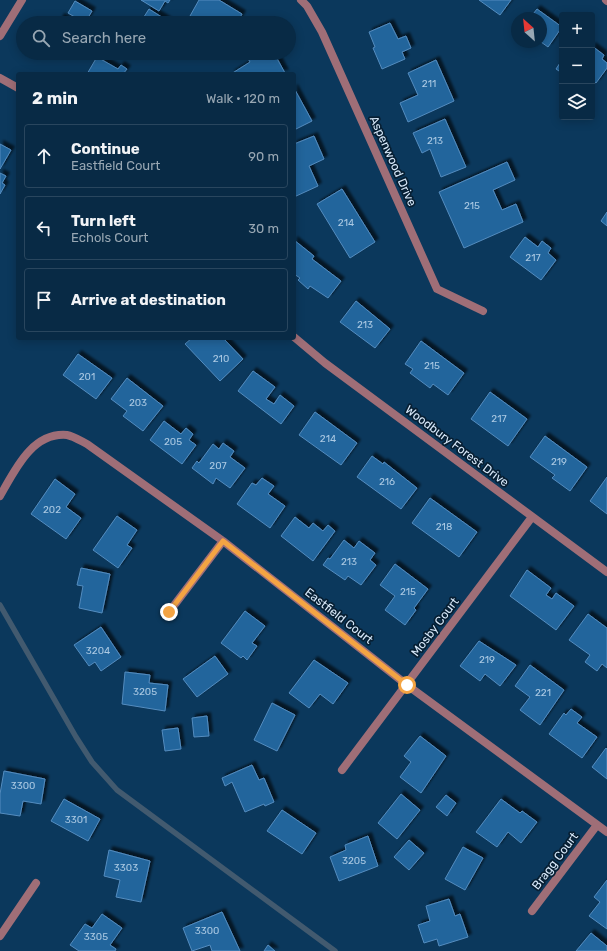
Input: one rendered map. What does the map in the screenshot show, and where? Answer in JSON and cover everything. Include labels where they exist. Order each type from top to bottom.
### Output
[{"type":"street","points":[[0,36],[22,0]]},
{"type":"street","name":"Aspenwood Drive","points":[[300,0],[306,6],[322,32],[437,289],[483,311]]},
{"type":"street","points":[[0,78],[16,87]]},
{"type":"street","name":"Woodbury Forest Drive","points":[[296,339],[325,363],[607,572]]},
{"type":"street","name":"Eastfield Court","points":[[0,496],[17,466],[31,448],[49,437],[68,435],[87,444],[223,541],[407,685],[607,832]]},
{"type":"street","name":"Mosby Court","points":[[342,770],[532,517]]},
{"type":"street","points":[[169,612],[223,541]]},
{"type":"street","name":"Bragg Court","points":[[532,911],[597,825]]},
{"type":"street","points":[[0,936],[36,883]]},
{"type":"building","points":[[141,0],[170,0],[168,3],[165,1],[159,11]]},
{"type":"building","points":[[199,0],[219,0],[242,14],[241,16],[190,16]]},
{"type":"building","points":[[479,0],[511,0],[500,15]]},
{"type":"building","points":[[75,1],[92,11],[89,16],[73,16],[68,13]]},
{"type":"building","points":[[149,9],[160,16],[144,16]]},
{"type":"building","points":[[547,16],[559,25],[559,31],[548,47]]},
{"type":"building","points":[[390,23],[398,39],[406,36],[411,48],[402,52],[405,59],[382,69],[373,48],[375,47],[369,32]]},
{"type":"building","points":[[595,48],[604,55],[602,59],[607,63],[607,68],[596,83]]},
{"type":"building","points":[[95,60],[102,60],[118,69],[121,65],[127,69],[125,72],[88,72]]},
{"type":"building","points":[[249,60],[278,60],[284,72],[234,72],[250,62]]},
{"type":"building","points":[[436,60],[454,101],[408,122],[400,103],[418,95],[408,73]]},
{"type":"building","points":[[296,92],[312,121],[296,129]]},
{"type":"building","points":[[445,119],[466,167],[441,177],[430,149],[422,153],[413,133]]},
{"type":"building","points":[[314,136],[324,159],[309,166],[318,186],[296,196],[296,143]]},
{"type":"building","points":[[0,144],[11,150],[0,169]]},
{"type":"building","points":[[507,162],[515,180],[493,190],[502,210],[516,204],[523,222],[464,248],[439,192]]},
{"type":"building","points":[[0,173],[6,176],[2,183],[5,185],[0,194]]},
{"type":"building","points":[[342,189],[375,242],[350,258],[317,204]]},
{"type":"building","points":[[607,212],[607,226],[601,221]]},
{"type":"building","points":[[525,237],[538,247],[542,241],[551,248],[548,253],[556,260],[541,280],[510,257]]},
{"type":"building","points":[[296,242],[314,256],[312,259],[341,281],[328,298],[310,286],[308,289],[298,280],[300,278],[296,275]]},
{"type":"building","points":[[356,301],[390,329],[375,348],[340,322]]},
{"type":"building","points":[[190,340],[225,340],[243,359],[220,381],[185,344]]},
{"type":"building","points":[[421,341],[464,373],[448,395],[433,384],[430,388],[410,373],[413,369],[405,364]]},
{"type":"building","points":[[78,354],[112,378],[96,399],[63,375]]},
{"type":"building","points":[[253,371],[275,387],[266,399],[274,404],[280,395],[294,406],[281,424],[238,391]]},
{"type":"building","points":[[127,378],[163,406],[143,431],[123,416],[127,411],[111,399]]},
{"type":"building","points":[[490,392],[527,419],[508,446],[471,419]]},
{"type":"building","points":[[315,412],[357,443],[341,465],[299,435]]},
{"type":"building","points":[[164,421],[181,434],[186,428],[193,434],[189,440],[196,445],[182,464],[150,440]]},
{"type":"building","points":[[545,436],[587,467],[570,491],[552,478],[555,475],[530,457]]},
{"type":"building","points":[[223,443],[234,451],[230,457],[245,468],[230,488],[216,478],[213,484],[192,468],[197,461],[199,463],[213,444],[219,449]]},
{"type":"building","points":[[372,456],[383,464],[384,462],[417,488],[401,509],[357,477]]},
{"type":"building","points":[[607,477],[607,514],[590,501]]},
{"type":"building","points":[[262,478],[274,486],[268,494],[285,506],[270,528],[237,504],[252,483],[256,485]]},
{"type":"building","points":[[55,479],[75,494],[66,507],[81,518],[66,539],[31,514]]},
{"type":"building","points":[[430,498],[477,532],[459,557],[412,523]]},
{"type":"building","points":[[117,516],[137,530],[127,545],[132,548],[118,568],[93,550]]},
{"type":"building","points":[[295,517],[309,528],[313,523],[323,531],[328,525],[335,531],[313,561],[281,536]]},
{"type":"building","points":[[344,540],[354,548],[359,541],[375,553],[370,560],[376,565],[361,585],[348,576],[345,580],[323,565],[328,558],[330,559]]},
{"type":"building","points":[[395,564],[428,589],[414,608],[416,610],[405,625],[385,610],[395,596],[380,585]]},
{"type":"building","points":[[81,568],[110,574],[102,613],[79,608],[83,586],[77,585]]},
{"type":"building","points":[[527,570],[551,588],[546,595],[552,599],[556,593],[574,606],[556,630],[510,596]]},
{"type":"building","points":[[245,611],[265,626],[252,643],[257,646],[247,660],[243,656],[241,658],[221,643]]},
{"type":"building","points":[[588,614],[607,628],[607,668],[602,664],[597,671],[585,662],[590,655],[569,640]]},
{"type":"building","points":[[101,627],[121,657],[101,671],[95,662],[89,666],[74,645]]},
{"type":"building","points":[[479,641],[516,665],[500,686],[485,674],[480,681],[460,666]]},
{"type":"building","points":[[215,656],[228,674],[197,697],[183,679]]},
{"type":"building","points":[[314,660],[348,683],[333,704],[320,694],[309,708],[289,693]]},
{"type":"building","points":[[530,665],[564,690],[540,725],[520,710],[530,697],[515,686]]},
{"type":"building","points":[[125,672],[150,675],[149,683],[168,685],[165,711],[122,704]]},
{"type":"building","points":[[272,703],[295,715],[277,751],[254,740]]},
{"type":"building","points":[[571,709],[582,717],[577,723],[597,737],[582,758],[549,734],[564,713],[566,715]]},
{"type":"building","points":[[207,716],[209,736],[194,737],[192,718]]},
{"type":"building","points":[[178,728],[181,749],[165,751],[162,730]]},
{"type":"building","points":[[420,736],[446,756],[421,793],[400,777],[411,762],[404,756]]},
{"type":"building","points":[[606,748],[607,749],[607,779],[592,767]]},
{"type":"building","points":[[252,765],[259,780],[264,778],[274,802],[265,806],[264,804],[245,812],[232,782],[225,786],[222,778]]},
{"type":"building","points":[[4,771],[45,779],[41,804],[23,801],[20,816],[0,813],[0,794]]},
{"type":"building","points":[[401,794],[420,810],[397,839],[378,823]]},
{"type":"building","points":[[446,795],[456,803],[447,816],[436,807]]},
{"type":"building","points":[[64,799],[100,819],[88,841],[51,821]]},
{"type":"building","points":[[501,799],[520,813],[522,811],[537,822],[521,843],[508,832],[497,847],[476,832]]},
{"type":"building","points":[[282,810],[316,833],[302,854],[267,831]]},
{"type":"building","points":[[368,836],[378,866],[339,881],[330,857],[346,850],[345,845]]},
{"type":"building","points":[[409,840],[424,853],[409,870],[394,857]]},
{"type":"building","points":[[463,847],[483,858],[465,890],[445,879]]},
{"type":"building","points":[[109,850],[150,861],[141,902],[116,897],[120,880],[104,876]]},
{"type":"building","points":[[607,880],[607,929],[589,916],[600,902],[594,897]]},
{"type":"building","points":[[449,899],[455,916],[460,914],[468,937],[439,946],[437,939],[424,943],[418,925],[430,921],[426,906]]},
{"type":"building","points":[[222,912],[240,951],[212,951],[210,945],[192,951],[183,928]]},
{"type":"building","points":[[102,914],[122,928],[110,945],[116,949],[115,951],[79,951],[70,945],[85,924],[92,928]]},
{"type":"building","points":[[591,933],[607,946],[607,951],[576,951]]},
{"type":"building","points":[[268,945],[275,951],[264,951]]},
{"type":"waterway","points":[[0,605],[76,737],[92,762],[117,790],[335,951]]},
{"type":"route","points":[[169,612],[223,541],[407,685]]}]
